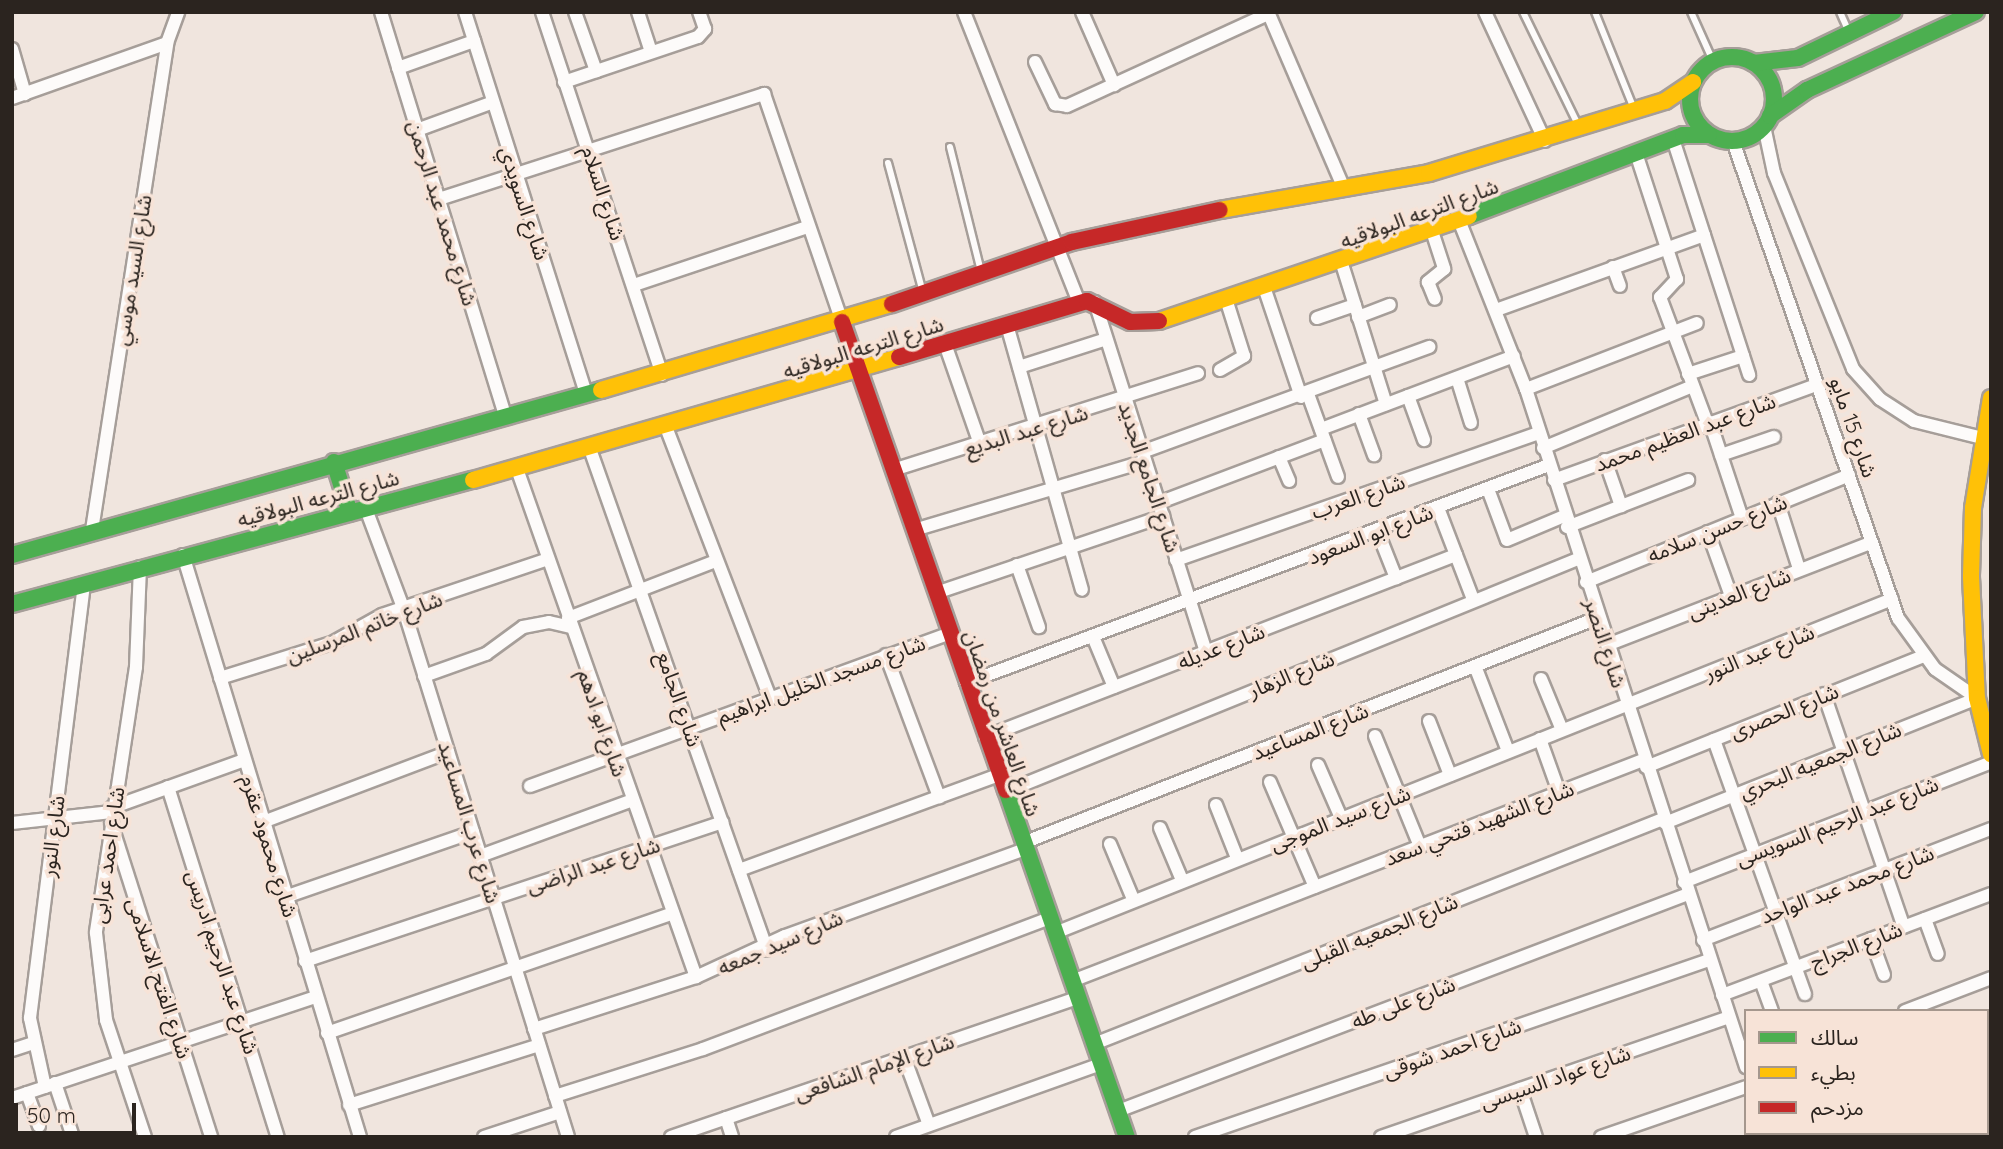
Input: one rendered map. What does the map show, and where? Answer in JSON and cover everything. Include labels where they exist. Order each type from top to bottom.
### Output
[{"type":"street","name":"شارع السيد موسي","points":[[92,530],[167,43],[178,12]]},
{"type":"street","name":"شارع محمد عبد الرحمن","points":[[381,12],[505,414]]},
{"type":"street","name":"شارع السويدي","points":[[464,12],[586,394]]},
{"type":"street","name":"شارع السلام","points":[[542,12],[564,82],[590,149],[662,375]]},
{"type":"street","points":[[575,12],[596,71]]},
{"type":"street","points":[[638,12],[651,52]]},
{"type":"street","points":[[564,82],[705,32],[699,12]]},
{"type":"street","name":"شارع الجامع الجديد","points":[[964,12],[1059,246],[1106,339],[1206,652]]},
{"type":"street","points":[[1082,12],[1114,85]]},
{"type":"street","points":[[1485,12],[1545,141]]},
{"type":"street","points":[[1893,12],[1798,58],[1754,63],[1734,57],[1713,61],[1693,82],[1691,111],[1709,135],[1732,141],[1767,121],[1807,90],[1976,12]]},
{"type":"street","points":[[1035,62],[1061,107],[1268,13],[1342,184]]},
{"type":"street","points":[[398,68],[474,41]]},
{"type":"street","points":[[12,98],[167,43]]},
{"type":"street","points":[[12,49],[25,93]]},
{"type":"street","points":[[1754,63],[1772,86],[1767,121]]},
{"type":"street","name":"شارع الترعه البولاقيه","points":[[12,555],[334,462],[505,414],[662,375],[842,322],[1059,246],[1342,184],[1429,173],[1545,141],[1673,97],[1693,82]]},
{"type":"street","points":[[439,199],[764,94],[807,227],[842,322]]},
{"type":"street","points":[[417,130],[493,102]]},
{"type":"street","name":"شارع 15 مايو","points":[[1767,121],[1774,173],[1853,369],[1880,399],[1914,421],[1982,438]]},
{"type":"street","name":"شارع الترعه البولاقيه","points":[[12,604],[183,555],[358,511],[516,466],[590,449],[859,373],[1087,301],[1139,325],[1342,264],[1673,139],[1709,135]]},
{"type":"street","points":[[1673,139],[1749,375]]},
{"type":"street","name":"شارع 15 مايو","points":[[1732,141],[1892,599],[1923,656],[1977,698]]},
{"type":"street","points":[[1636,153],[1677,279],[1659,293],[1721,455],[1742,518]]},
{"type":"street","name":"شارع النصر","points":[[1459,220],[1499,309],[1597,618],[1744,1062]]},
{"type":"street","points":[[634,285],[807,227]]},
{"type":"street","points":[[1432,230],[1444,269],[1428,282],[1434,299]]},
{"type":"street","points":[[1499,309],[1704,235]]},
{"type":"street","points":[[1342,264],[1386,404]]},
{"type":"street","points":[[1614,267],[1620,286]]},
{"type":"street","points":[[1264,287],[1338,477]]},
{"type":"street","points":[[1220,370],[1241,360],[1244,350],[1226,299]]},
{"type":"street","points":[[1317,318],[1390,304]]},
{"type":"street","name":"شارع العاشر من رمضان","points":[[842,322],[1126,1137]]},
{"type":"street","points":[[1526,390],[1697,323]]},
{"type":"street","points":[[1007,325],[1082,590]]},
{"type":"street","points":[[1019,367],[1106,339]]},
{"type":"street","points":[[945,344],[980,444]]},
{"type":"street","points":[[914,530],[1143,457],[1429,347]]},
{"type":"street","points":[[936,593],[1070,547],[1161,510],[1279,457],[1360,414],[1514,356]]},
{"type":"street","points":[[1543,448],[1743,356]]},
{"type":"street","name":"شارع عبد البديع","points":[[893,470],[1125,400],[1198,373]]},
{"type":"street","points":[[1457,378],[1471,423]]},
{"type":"street","name":"شارع عبد العظيم محمد","points":[[1554,480],[1708,422],[1817,385]]},
{"type":"street","points":[[1408,396],[1424,440]]},
{"type":"street","points":[[1991,398],[1982,438],[1971,577],[1977,698],[1991,754]]},
{"type":"street","points":[[1360,414],[1374,455]]},
{"type":"street","points":[[666,427],[770,698]]},
{"type":"street","name":"شارع العرب","points":[[1176,560],[1539,433]]},
{"type":"street","points":[[1721,455],[1774,436]]},
{"type":"street","name":"شارع الجامع","points":[[590,449],[641,587],[766,950]]},
{"type":"street","points":[[1279,457],[1289,481]]},
{"type":"street","points":[[1605,460],[1621,506]]},
{"type":"street","points":[[334,462],[358,511]]},
{"type":"street","name":"شارع ابو السعود","points":[[966,683],[1191,604],[1549,465]]},
{"type":"street","name":"شارع ابو ادهم","points":[[516,466],[630,801],[696,977]]},
{"type":"street","name":"شارع حسن سلامه","points":[[1586,582],[1849,475]]},
{"type":"street","points":[[1488,489],[1507,540],[1621,506],[1688,480]]},
{"type":"street","points":[[1778,503],[1799,569]]},
{"type":"street","points":[[1438,508],[1473,599]]},
{"type":"street","name":"شارع عرب المساعيد","points":[[358,511],[404,610],[568,1137]]},
{"type":"street","points":[[1377,530],[1396,578]]},
{"type":"street","points":[[1708,532],[1731,596]]},
{"type":"street","name":"شارع العدينى","points":[[1607,645],[1872,542]]},
{"type":"street","name":"شارع محمود عقرم","points":[[183,555],[357,1136]]},
{"type":"street","name":"شارع عديله","points":[[985,737],[1456,555]]},
{"type":"street","name":"شارع خاتم المرسلين","points":[[219,678],[332,643],[404,610],[548,559]]},
{"type":"street","name":"شارع الزهار","points":[[1005,792],[1473,599],[1578,559]]},
{"type":"street","points":[[424,676],[486,654],[523,627],[549,622],[569,622],[641,587],[716,561]]},
{"type":"street","points":[[1017,565],[1039,627]]},
{"type":"street","name":"شارع احمد عرابى","points":[[141,567],[136,667],[111,813],[97,955],[119,1062],[145,1137]]},
{"type":"street","name":"شارع النور","points":[[73,1137],[31,1044],[53,820],[84,583]]},
{"type":"street","name":"شارع عبد النور","points":[[1626,705],[1892,599]]},
{"type":"street","name":"شارع المساعيد","points":[[1024,846],[1597,618]]},
{"type":"street","name":"شارع مسجد الخليل ابراهيم","points":[[530,786],[615,758],[689,727],[950,633]]},
{"type":"street","points":[[1094,639],[1114,687]]},
{"type":"street","points":[[886,656],[939,797]]},
{"type":"street","name":"شارع الحصرى","points":[[1645,764],[1714,740],[1923,656]]},
{"type":"street","points":[[1475,666],[1508,751]]},
{"type":"street","points":[[1541,679],[1562,730]]},
{"type":"street","points":[[1824,694],[1904,927]]},
{"type":"street","name":"شارع الجمعيه البحري","points":[[1664,821],[1977,698]]},
{"type":"street","name":"شارع سيد الموجى","points":[[555,1096],[703,1049],[1052,925],[1133,899],[1626,705]]},
{"type":"street","points":[[1429,720],[1450,775]]},
{"type":"street","points":[[1375,736],[1420,846]]},
{"type":"street","points":[[1540,739],[1559,792]]},
{"type":"street","points":[[1714,740],[1805,994]]},
{"type":"street","points":[[263,822],[448,752]]},
{"type":"street","points":[[12,823],[111,813],[168,787],[244,760]]},
{"type":"street","name":"شارع عبد الرحيم السويسى","points":[[1686,888],[1754,854],[1991,762]]},
{"type":"street","name":"شارع الشهيد فتحي سعد","points":[[1072,981],[1559,792],[1645,764]]},
{"type":"street","points":[[1318,765],[1340,818]]},
{"type":"street","points":[[739,870],[999,775]]},
{"type":"street","points":[[1270,782],[1315,887]]},
{"type":"street","name":"شارع عبد الرحيم ادريس","points":[[168,787],[278,1137]]},
{"type":"street","points":[[480,856],[630,801]]},
{"type":"street","points":[[1216,805],[1237,859]]},
{"type":"street","name":"شارع الفتح الاسلامى","points":[[111,813],[211,1137]]},
{"type":"street","name":"شارع الجمعيه القبلى","points":[[1094,1044],[1664,821]]},
{"type":"street","name":"شارع عبد الراضى","points":[[305,961],[722,822]]},
{"type":"street","points":[[1160,828],[1182,880]]},
{"type":"street","name":"شارع محمد عبد الواحد","points":[[1703,940],[1991,828]]},
{"type":"street","points":[[285,897],[473,832]]},
{"type":"street","points":[[1110,844],[1133,899]]},
{"type":"street","name":"شارع سيد جمعه","points":[[534,1029],[696,977],[766,950],[785,936],[1024,846]]},
{"type":"street","name":"شارع على طه","points":[[1118,1111],[1686,888]]},
{"type":"street","name":"شارع الجراج","points":[[1722,995],[1991,894]]},
{"type":"street","points":[[327,1033],[673,913]]},
{"type":"street","points":[[1924,919],[1938,954]]},
{"type":"street","points":[[1871,939],[1884,975]]},
{"type":"street","name":"شارع احمد شوقى","points":[[1195,1137],[1709,960]]},
{"type":"street","points":[[1910,1009],[1991,978]]},
{"type":"street","points":[[1761,981],[1771,1009]]},
{"type":"street","points":[[12,1098],[316,997]]},
{"type":"street","name":"شارع الإمام الشافعى","points":[[671,1137],[1078,998]]},
{"type":"street","name":"شارع عواد السيسى","points":[[1381,1137],[1729,1017]]},
{"type":"street","points":[[12,1050],[31,1044]]},
{"type":"street","points":[[349,1105],[539,1045]]},
{"type":"street","points":[[904,1057],[929,1125]]},
{"type":"street","points":[[896,1137],[1101,1063]]},
{"type":"street","points":[[1520,1088],[1536,1137]]},
{"type":"street","points":[[1601,1137],[1744,1088]]},
{"type":"street","points":[[27,1093],[39,1126]]},
{"type":"street","points":[[484,1137],[560,1112]]},
{"type":"street","points":[[726,1118],[732,1137]]},
{"type":"lane","points":[[1523,12],[1580,130]]},
{"type":"lane","points":[[1595,12],[1635,111]]},
{"type":"lane","points":[[1691,12],[1713,61]]},
{"type":"lane","points":[[1840,12],[1850,33]]},
{"type":"lane","points":[[950,147],[981,274]]},
{"type":"lane","points":[[888,163],[923,294]]},
{"type":"traffic: fast","points":[[1754,63],[1798,58],[1893,12]]},
{"type":"traffic: fast","points":[[1770,116],[1807,90],[1976,12]]},
{"type":"traffic: fast","points":[[1732,57],[1748,60],[1762,69],[1771,83],[1774,99],[1771,115],[1762,129],[1748,138],[1732,141],[1716,138],[1702,129],[1693,115],[1690,99],[1693,83],[1702,69],[1716,60],[1732,57]]},
{"type":"traffic: fast","points":[[1469,216],[1683,135],[1709,135]]},
{"type":"traffic: fast","points":[[12,555],[601,390]]},
{"type":"traffic: fast","points":[[334,462],[350,513]]},
{"type":"traffic: fast","points":[[12,604],[473,480]]},
{"type":"traffic: fast","points":[[1006,790],[1127,1137]]},
{"type":"traffic: slow","points":[[1220,210],[1429,173],[1665,101],[1693,82]]},
{"type":"traffic: slow","points":[[1159,321],[1469,216]]},
{"type":"traffic: slow","points":[[601,390],[892,304]]},
{"type":"traffic: slow","points":[[473,480],[899,357]]},
{"type":"traffic: slow","points":[[1991,398],[1973,508],[1971,577],[1977,698],[1991,754]]},
{"type":"traffic: jam","points":[[892,304],[1072,242],[1220,210]]},
{"type":"traffic: jam","points":[[899,357],[1087,301],[1130,322],[1159,321]]},
{"type":"traffic: jam","points":[[842,322],[1006,790]]}]
